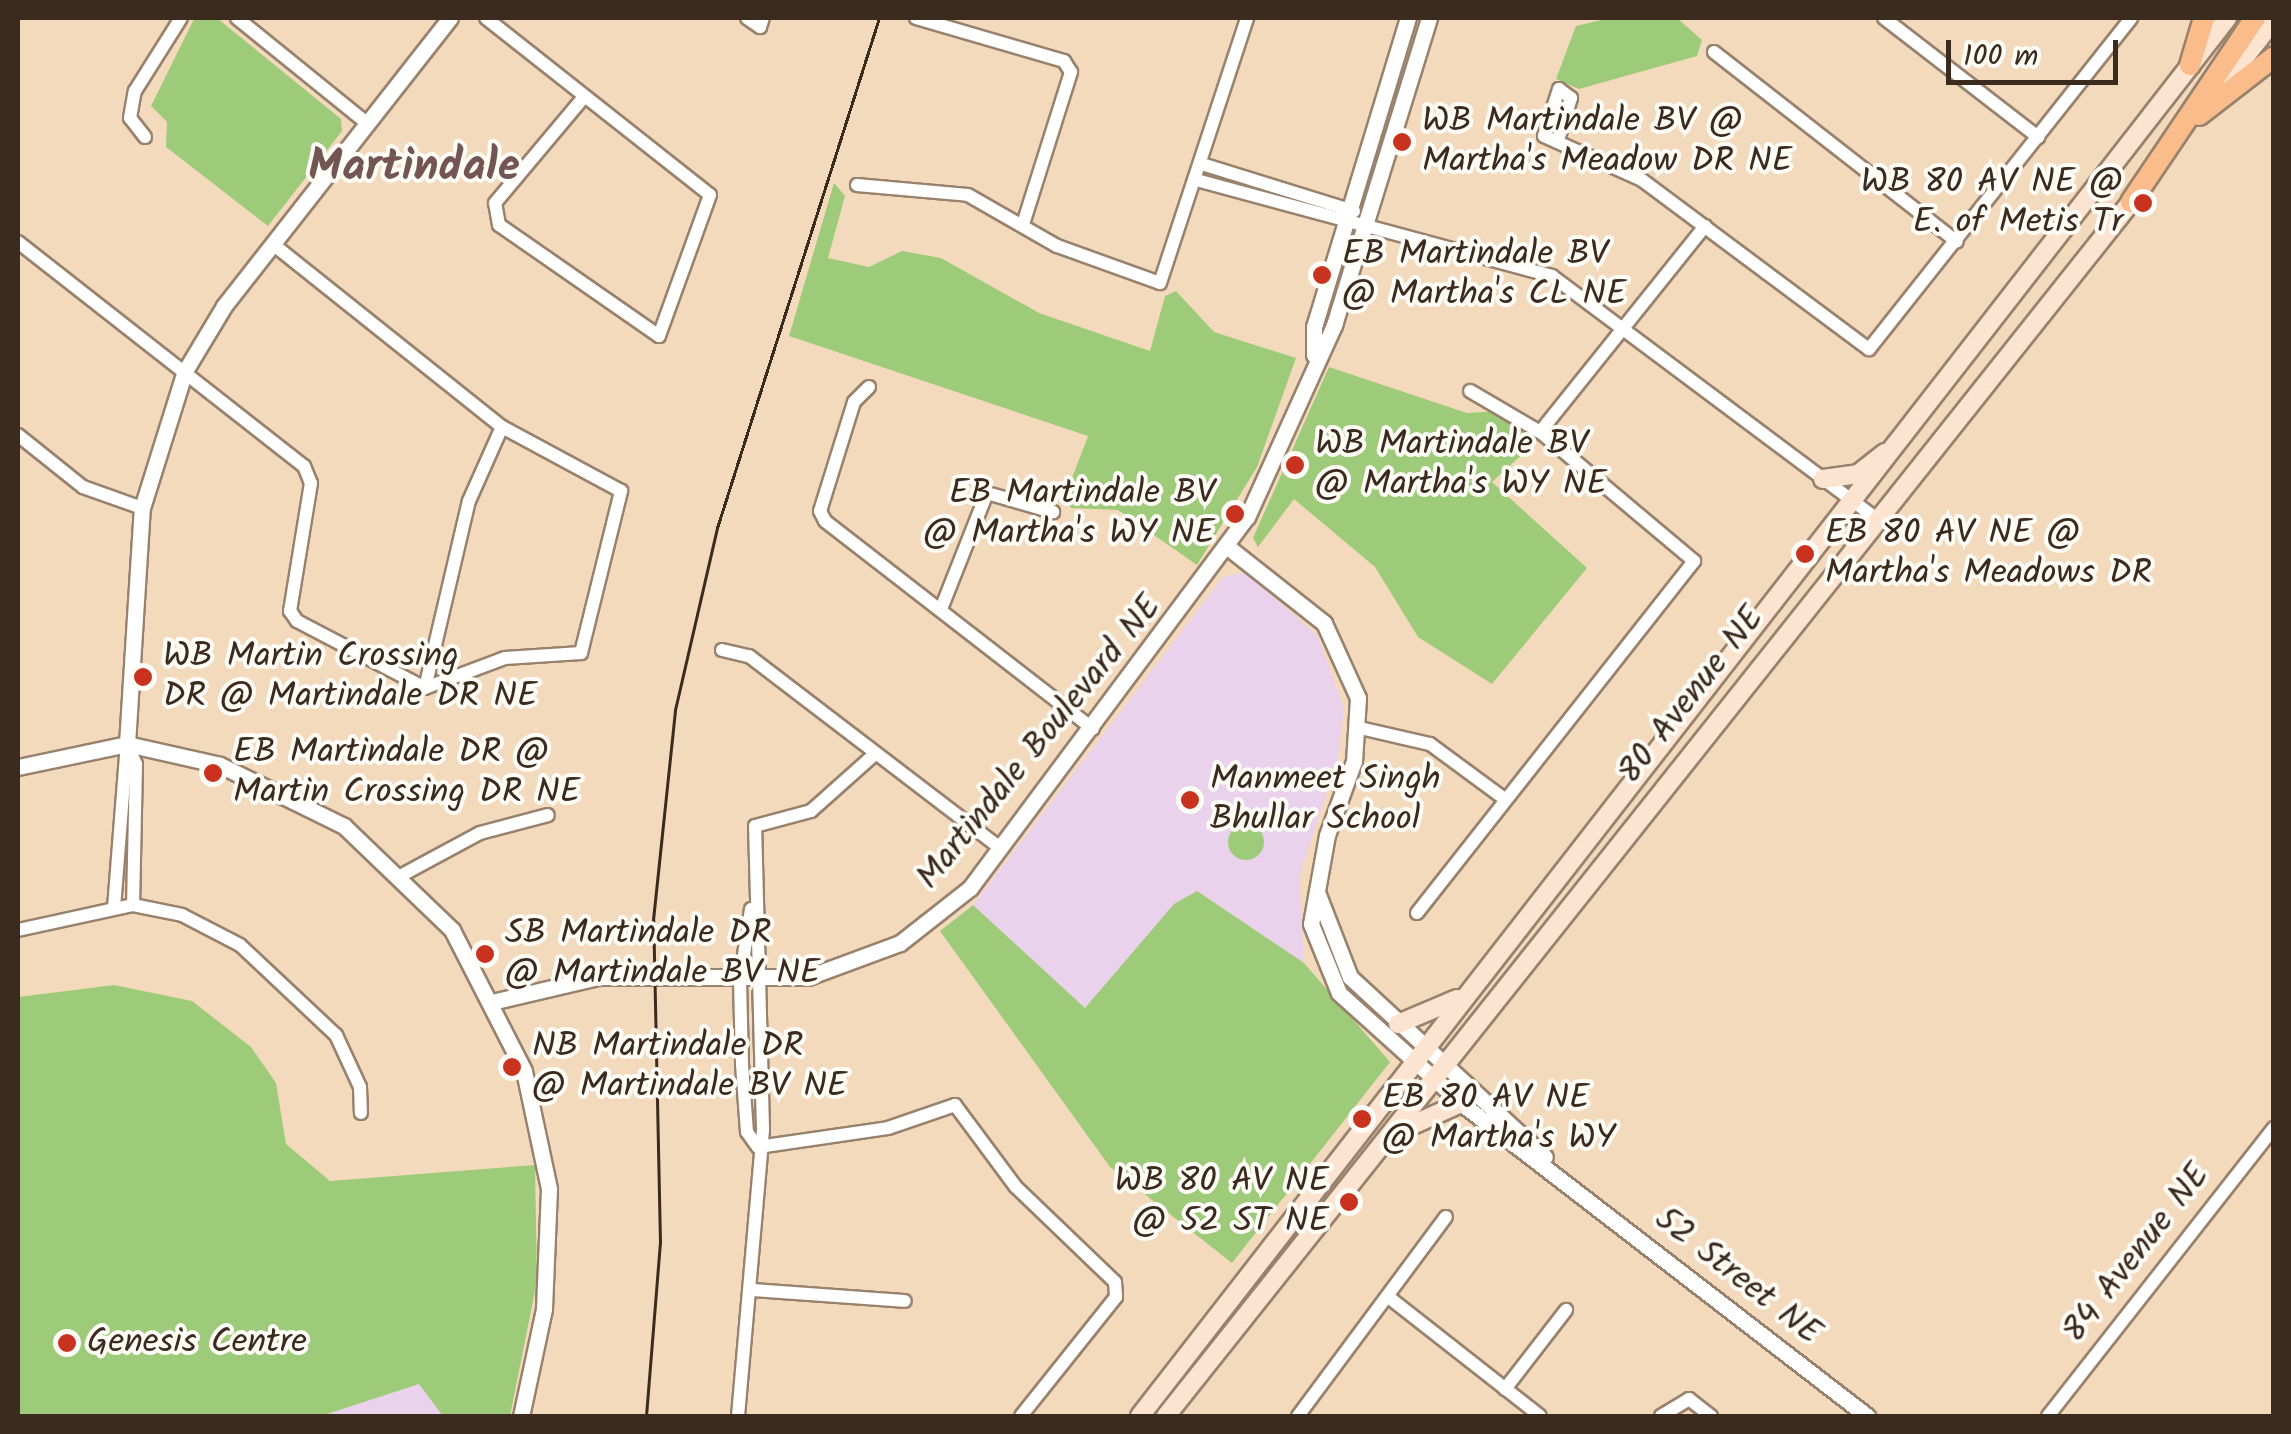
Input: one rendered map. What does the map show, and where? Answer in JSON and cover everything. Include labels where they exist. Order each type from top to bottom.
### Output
[{"type":"main road","points":[[2190,65],[2204,18]]},
{"type":"main road","name":"80 Avenue NE","points":[[1140,1416],[1856,503],[2227,18]]},
{"type":"main road","points":[[2131,202],[2255,18]]},
{"type":"main road","name":"80 Avenue NE","points":[[1166,1416],[1874,518],[2274,20]]},
{"type":"main road","points":[[2199,115],[2274,57]]},
{"type":"main road","points":[[1823,478],[1858,474],[1915,426]]},
{"type":"main road","points":[[1398,1024],[1436,1014],[1480,980]]},
{"type":"main road","points":[[1380,1144],[1421,1114],[1461,1103]]},
{"type":"street","points":[[145,137],[130,118],[135,91],[182,18]]},
{"type":"street","points":[[238,18],[364,121]]},
{"type":"street","points":[[114,908],[142,508],[185,371],[272,244],[364,121],[450,18]]},
{"type":"street","points":[[486,18],[710,195],[659,336],[499,225],[495,203],[584,97]]},
{"type":"street","points":[[748,18],[760,27],[763,18]]},
{"type":"street","points":[[916,18],[1064,61],[1071,72],[1024,221]]},
{"type":"street","points":[[857,185],[968,195],[1024,221],[1058,246],[1160,283],[1200,181],[1247,18]]},
{"type":"street","name":"Martindale Boulevard NE","points":[[1314,358],[1346,214],[1408,18]]},
{"type":"street","name":"Martindale Boulevard NE","points":[[496,1001],[598,977],[757,981],[808,977],[900,943],[936,920],[1001,849],[1229,548],[1314,358],[1368,222],[1429,18]]},
{"type":"street","points":[[1884,18],[2038,137]]},
{"type":"street","points":[[1558,140],[1642,180],[1869,349],[2131,18]]},
{"type":"street","points":[[1714,52],[1957,242]]},
{"type":"street","points":[[1205,165],[1368,222],[1552,276],[1630,326],[1874,518]]},
{"type":"street","points":[[1200,181],[1346,214]]},
{"type":"street","points":[[1540,432],[1630,326],[1705,226]]},
{"type":"street","points":[[18,242],[310,474],[292,581],[297,621],[425,688],[505,658],[581,653],[621,490],[502,426],[272,244]]},
{"type":"street","points":[[869,387],[854,402],[820,511],[1093,729]]},
{"type":"street","points":[[1417,913],[1694,560],[1540,432],[1470,391]]},
{"type":"street","points":[[425,688],[464,518],[502,426]]},
{"type":"street","points":[[18,434],[83,486],[142,508]]},
{"type":"street","points":[[941,608],[987,493],[1053,512]]},
{"type":"street","points":[[1229,548],[1324,623],[1349,667],[1360,728],[1430,744],[1506,800]]},
{"type":"street","points":[[722,650],[749,656],[1001,849]]},
{"type":"street","name":"52 Street NE","points":[[1360,728],[1316,888],[1311,924],[1339,993],[1461,1103],[1867,1416]]},
{"type":"street","points":[[127,744],[136,764],[133,905]]},
{"type":"street","points":[[18,767],[127,744],[270,784],[344,826],[402,876],[452,930],[496,1001],[524,1071],[549,1189],[544,1308],[522,1416]]},
{"type":"street","points":[[758,1147],[747,1132],[740,980],[751,909],[756,826],[811,811],[875,754]]},
{"type":"street","points":[[402,876],[480,832],[548,815]]},
{"type":"street","name":"52 Street NE","points":[[1316,888],[1350,977],[1398,1024],[1445,1061],[1570,1185]]},
{"type":"street","points":[[18,930],[133,905],[182,915],[240,945],[336,1035],[360,1087],[361,1113]]},
{"type":"street","points":[[738,1416],[752,1290],[758,1147],[757,981],[751,909]]},
{"type":"street","points":[[758,1147],[871,1132],[955,1104],[1016,1188],[1115,1282],[1116,1298],[1022,1416]]},
{"type":"street","name":"84 Avenue NE","points":[[2048,1416],[2274,1128]]},
{"type":"street","points":[[1298,1416],[1391,1299],[1446,1217]]},
{"type":"street","points":[[752,1290],[905,1301]]},
{"type":"street","points":[[1391,1299],[1540,1416]]},
{"type":"street","points":[[1505,1389],[1566,1310]]},
{"type":"street","points":[[1661,1416],[1689,1398],[1712,1416]]},
{"type":"shaded area","name":"Manmeet Singh Bhullar School","points":[[1246,573],[1318,636],[1344,709],[1338,758],[1299,877],[1304,963],[1197,891],[1174,904],[1085,1008],[973,905],[1224,576]]},
{"type":"shaded area","points":[[419,1384],[443,1416],[321,1416]]},
{"type":"green space","points":[[217,18],[341,119],[342,131],[268,226],[166,147],[167,122],[151,106],[194,19]]},
{"type":"green space","points":[[1610,18],[1677,18],[1702,40],[1697,56],[1579,89],[1556,79],[1576,26]]},
{"type":"green space","points":[[834,183],[845,196],[828,258],[869,267],[902,251],[941,258],[1039,313],[1150,351],[1165,296],[1176,291],[1214,332],[1296,358],[1257,467],[1197,565],[1118,510],[1071,508],[1065,496],[1088,436],[789,336]]},
{"type":"green space","points":[[1329,367],[1467,413],[1500,411],[1537,441],[1492,482],[1587,568],[1492,684],[1418,637],[1375,567],[1294,499],[1258,547],[1253,538]]},
{"type":"green space","points":[[1246,824],[1259,829],[1264,842],[1259,855],[1246,860],[1233,855],[1228,842],[1233,829]]},
{"type":"green space","points":[[1197,891],[1304,963],[1390,1062],[1232,1263],[1110,1167],[940,931],[973,905],[1085,1008],[1174,904]]},
{"type":"green space","points":[[114,985],[192,1001],[251,1047],[276,1083],[286,1144],[330,1181],[535,1165],[537,1281],[510,1416],[443,1416],[419,1384],[321,1416],[18,1416],[18,997]]},
{"type":"tram line","points":[[646,1416],[660,1243],[653,920],[675,710],[717,528],[879,18]]},
{"type":"place","name":"WB Martindale BV @ Martha's Meadow DR NE","points":[[1402,142]]},
{"type":"place","name":"WB 80 AV NE @ E. of Metis Tr","points":[[2143,203]]},
{"type":"place","name":"EB Martindale BV @ Martha's CL NE","points":[[1322,275]]},
{"type":"place","name":"WB Martindale BV @ Martha's WY NE","points":[[1295,465]]},
{"type":"place","name":"EB Martindale BV @ Martha's WY NE","points":[[1235,514]]},
{"type":"place","name":"EB 80 AV NE @ Martha's Meadows DR","points":[[1805,554]]},
{"type":"place","name":"WB Martin Crossing DR @ Martindale DR NE","points":[[143,677]]},
{"type":"place","name":"EB Martindale DR @ Martin Crossing DR NE","points":[[213,773]]},
{"type":"place","name":"Manmeet Singh Bhullar School","points":[[1190,800]]},
{"type":"place","name":"SB Martindale DR @ Martindale BV NE","points":[[485,954]]},
{"type":"place","name":"NB Martindale DR @ Martindale BV NE","points":[[512,1067]]},
{"type":"place","name":"EB 80 AV NE @ Martha's WY","points":[[1362,1119]]},
{"type":"place","name":"WB 80 AV NE @ 52 ST NE","points":[[1349,1202]]},
{"type":"place","name":"Genesis Centre","points":[[67,1343]]},
{"type":"district","name":"Martindale","points":[[414,169]]}]
